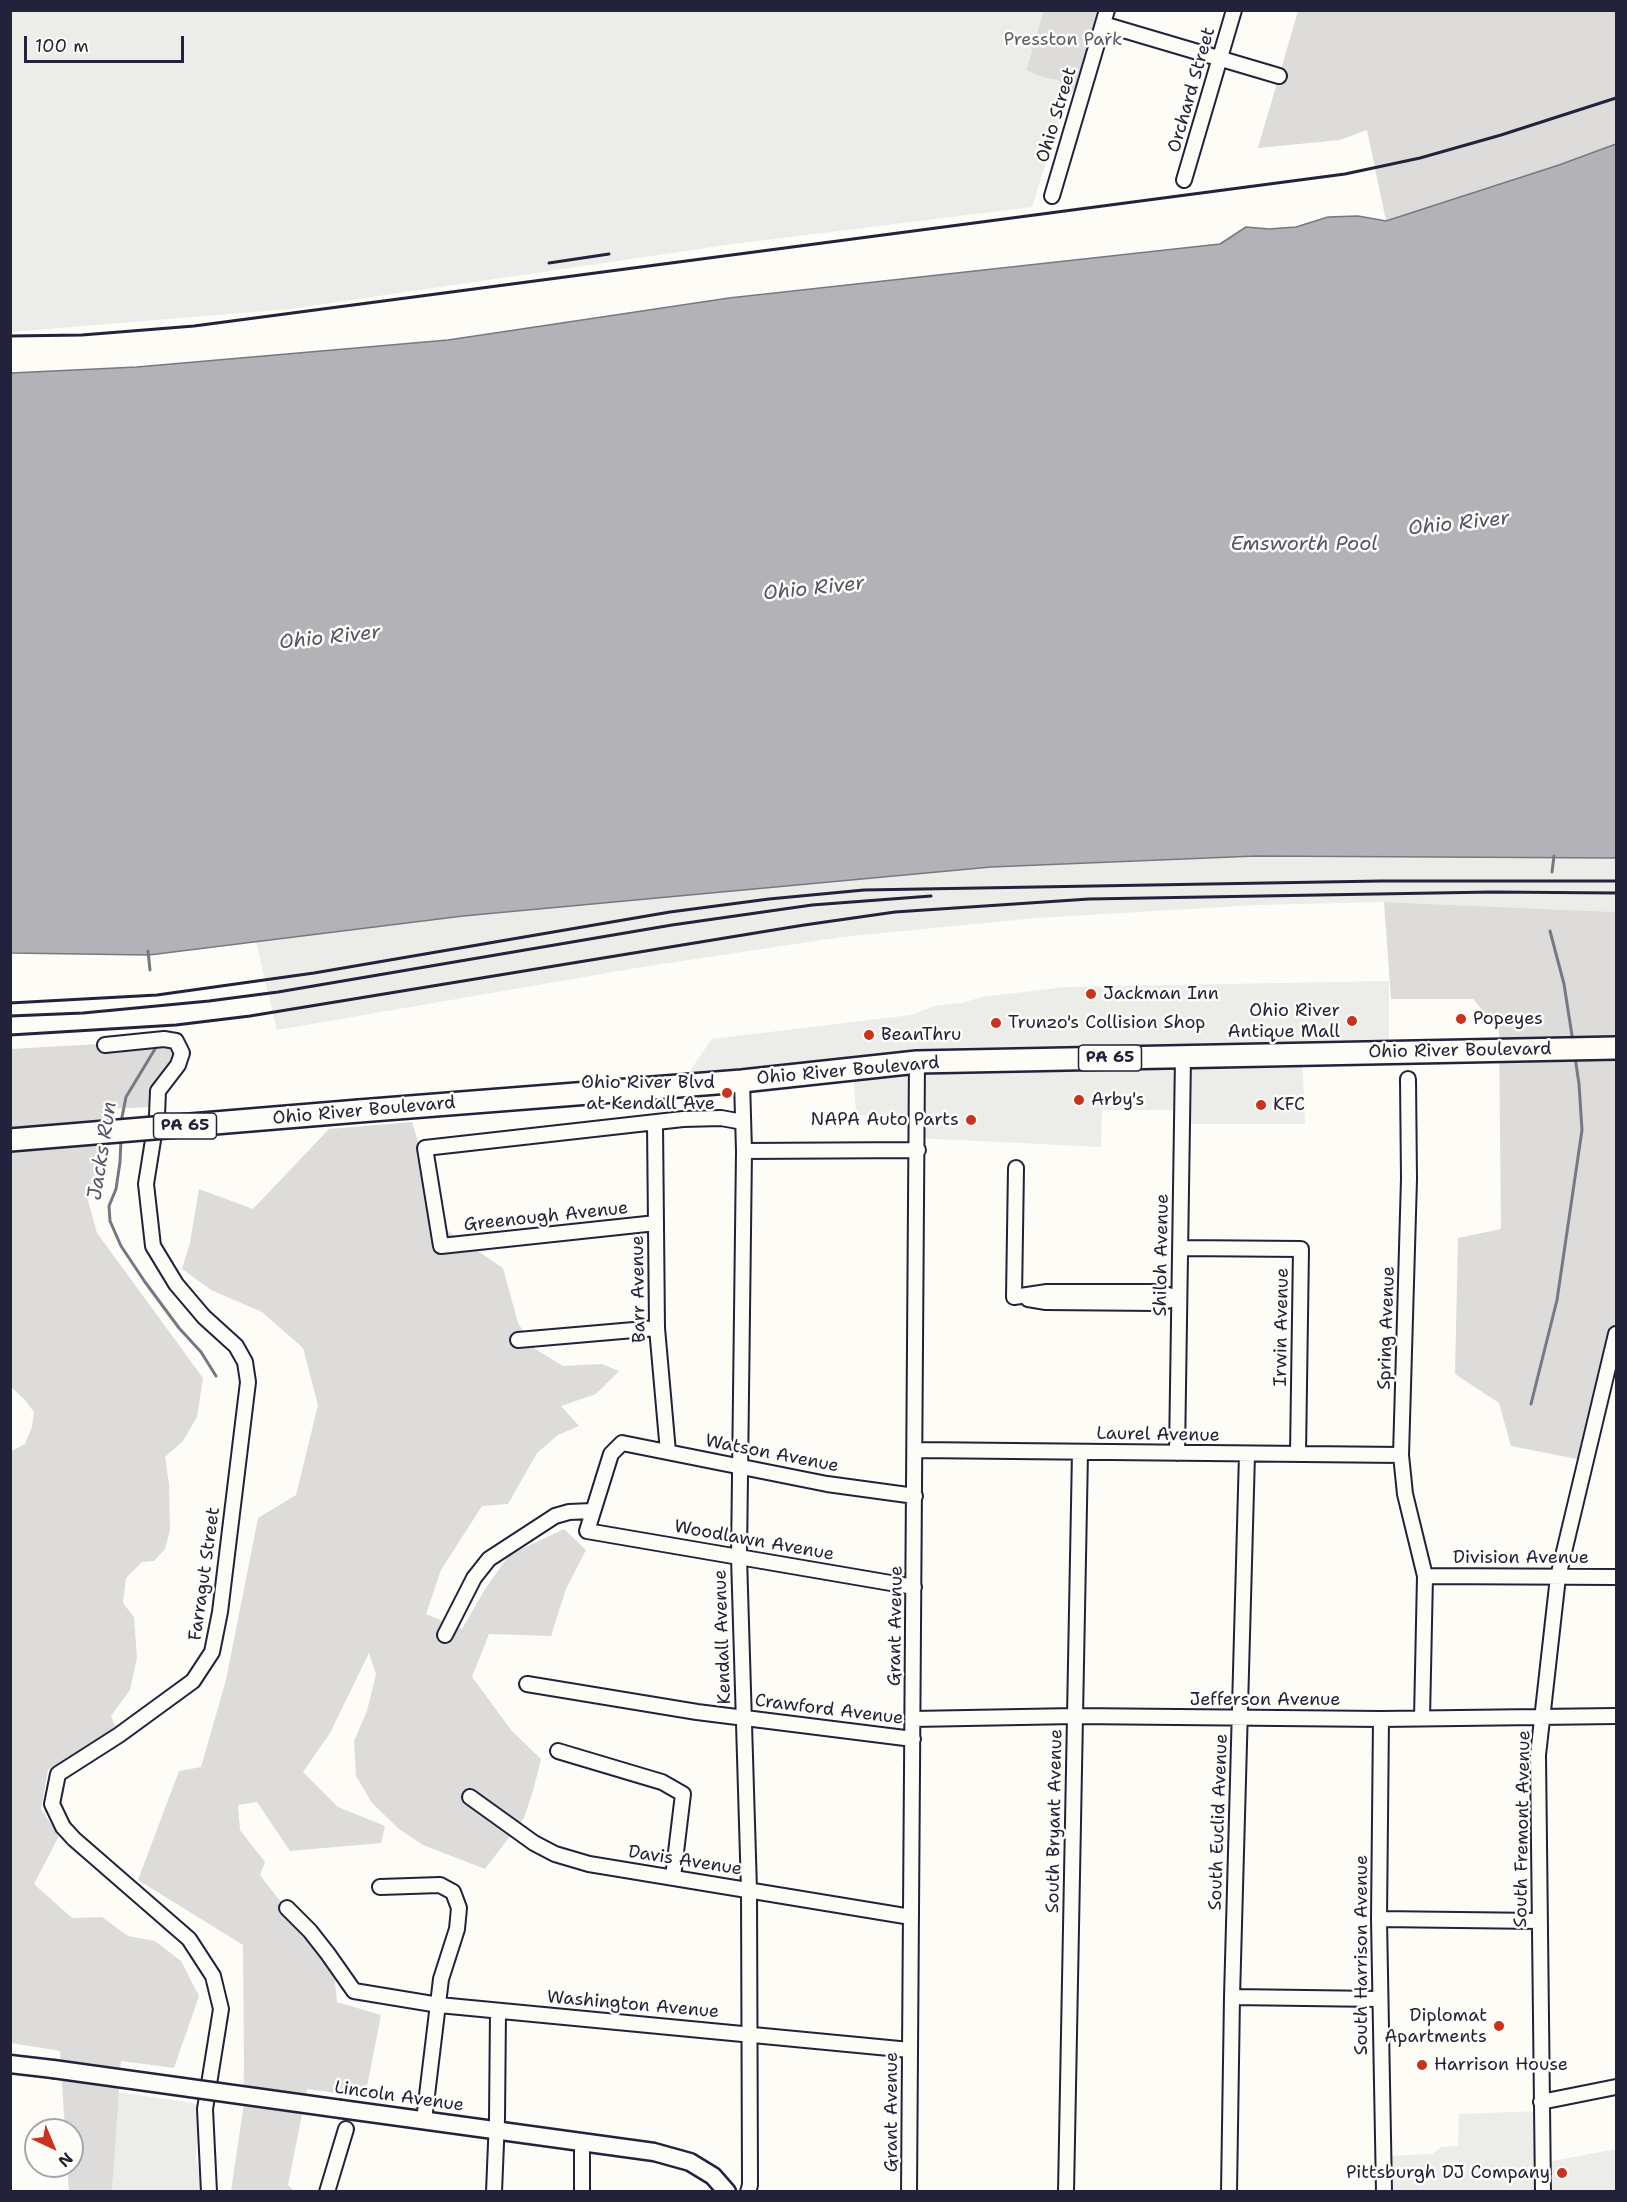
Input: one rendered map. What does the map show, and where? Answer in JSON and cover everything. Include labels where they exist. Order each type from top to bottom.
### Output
[{"type":"highway","name":"Ohio River Boulevard","points":[[10,1140],[742,1081],[917,1062],[1617,1048]]},
{"type":"street","name":"Orchard Street","points":[[1184,180],[1234,10]]},
{"type":"street","points":[[1105,17],[1220,59],[1279,76]]},
{"type":"street","name":"Ohio Street","points":[[1052,196],[1105,17]]},
{"type":"street","name":"Farragut Street","points":[[105,1045],[164,1039],[176,1041],[182,1053],[178,1065],[158,1091],[157,1115],[146,1184],[153,1246],[176,1284],[204,1317],[236,1346],[245,1362],[248,1382],[220,1612],[212,1652],[193,1681],[119,1735],[58,1774],[52,1804],[63,1827],[74,1839],[189,1939],[213,1976],[221,2009],[205,2109],[209,2192]]},
{"type":"street","name":"Shiloh Avenue","points":[[1177,1453],[1183,1057]]},
{"type":"street","name":"Grant Avenue","points":[[909,2192],[917,1062]]},
{"type":"street","name":"Spring Avenue","points":[[1408,1079],[1409,1179],[1401,1455],[1406,1494],[1425,1576]]},
{"type":"street","name":"Kendall Avenue","points":[[742,1081],[744,1151],[739,1557],[749,1890],[750,2185],[748,2192]]},
{"type":"street","points":[[655,1124],[682,1119],[721,1118],[743,1122]]},
{"type":"street","name":"Greenough Avenue","points":[[655,1124],[425,1148],[441,1246],[656,1223]]},
{"type":"street","name":"Barr Avenue","points":[[655,1124],[657,1328],[668,1452]]},
{"type":"street","points":[[744,1151],[918,1150]]},
{"type":"street","points":[[1016,1168],[1014,1297],[1046,1302],[1157,1303],[1179,1298]]},
{"type":"street","name":"Irwin Avenue","points":[[1180,1248],[1301,1249],[1298,1454]]},
{"type":"street","points":[[518,1340],[657,1328]]},
{"type":"street","name":"South Fremont Avenue","points":[[1543,2192],[1538,1755],[1558,1577],[1617,1334]]},
{"type":"street","name":"Watson Avenue","points":[[592,1511],[611,1454],[622,1443],[827,1484],[915,1496]]},
{"type":"street","name":"Laurel Avenue","points":[[915,1450],[1401,1455]]},
{"type":"street","name":"South Bryant Avenue","points":[[1066,2192],[1080,1452]]},
{"type":"street","name":"South Euclid Avenue","points":[[1229,2192],[1246,1454]]},
{"type":"street","points":[[446,1635],[474,1578],[489,1559],[555,1516],[569,1512],[592,1511]]},
{"type":"street","name":"Woodlawn Avenue","points":[[592,1511],[587,1531],[914,1587]]},
{"type":"street","points":[[1422,1718],[1425,1576]]},
{"type":"street","name":"Division Avenue","points":[[1425,1576],[1617,1576]]},
{"type":"street","name":"Crawford Avenue","points":[[527,1684],[744,1717],[913,1739]]},
{"type":"street","name":"Jefferson Avenue","points":[[913,1719],[1075,1716],[1381,1719],[1617,1716]]},
{"type":"street","name":"South Harrison Avenue","points":[[1381,1719],[1379,1999],[1384,2192]]},
{"type":"street","points":[[558,1751],[662,1782],[683,1794],[673,1877]]},
{"type":"street","name":"Davis Avenue","points":[[470,1797],[534,1843],[555,1854],[589,1864],[912,1917]]},
{"type":"street","points":[[380,1887],[440,1885],[453,1892],[459,1908],[459,1920],[441,1979],[424,2120]]},
{"type":"street","name":"Washington Avenue","points":[[287,1908],[310,1931],[354,1991],[439,2005],[910,2050]]},
{"type":"street","points":[[1379,1919],[1539,1921]]},
{"type":"street","points":[[1232,1997],[1379,1999]]},
{"type":"street","points":[[494,2192],[498,2011]]},
{"type":"street","name":"Lincoln Avenue","points":[[10,2064],[671,2156],[705,2170],[727,2192]]},
{"type":"street","points":[[1541,2102],[1617,2087]]},
{"type":"street","points":[[327,2192],[346,2129]]},
{"type":"street","points":[[582,2143],[582,2192]]},
{"type":"shaded area","points":[[11,11],[1043,11],[1026,69],[1070,84],[1032,207],[726,245],[290,309],[11,332]]},
{"type":"shaded area","points":[[1256,856],[1616,858],[1616,912],[1384,902],[1257,905],[1036,918],[842,937],[642,967],[277,1030],[256,942],[463,916],[991,867]]},
{"type":"shaded area","points":[[1389,981],[1389,1052],[1302,1054],[1305,1124],[1182,1124],[1182,1110],[1102,1110],[1101,1147],[918,1138],[918,1126],[856,1114],[853,1069],[679,1086],[712,1039],[911,1015],[934,1006],[962,1003],[982,997],[1065,987]]},
{"type":"shaded area","points":[[118,2092],[199,2104],[196,2158],[203,2191],[112,2192]]},
{"type":"shaded area","points":[[1541,2111],[1542,2163],[1616,2149],[1616,2191],[1384,2191],[1383,2156],[1432,2154],[1441,2147],[1458,2146],[1459,2114]]},
{"type":"green space","name":"Presston Park","points":[[1043,11],[1100,11],[1078,86],[1075,85],[1074,90],[1067,97],[1061,95],[1062,85],[1058,80],[1026,70],[1032,50],[1030,47],[1034,44]]},
{"type":"green space","points":[[1298,11],[1616,11],[1616,144],[1559,165],[1386,221],[1367,130],[1340,140],[1258,148]]},
{"type":"green space","points":[[1384,902],[1616,912],[1616,1334],[1587,1461],[1511,1446],[1499,1403],[1455,1374],[1458,1238],[1501,1229],[1499,1031],[1473,999],[1391,999]]},
{"type":"green space","points":[[99,1044],[101,1052],[171,1046],[176,1053],[172,1063],[149,1093],[152,1107],[107,1109],[107,1144],[87,1197],[97,1233],[203,1378],[197,1417],[183,1441],[165,1457],[169,1484],[170,1530],[165,1549],[154,1561],[142,1562],[126,1578],[123,1603],[134,1617],[137,1658],[130,1690],[111,1716],[116,1728],[48,1770],[41,1809],[59,1836],[34,1884],[72,1918],[102,1917],[128,1936],[155,1941],[181,1961],[199,1996],[174,2068],[121,2061],[112,2191],[69,2191],[68,2178],[84,2178],[84,2118],[64,2118],[60,2051],[11,2043],[10,1452],[25,1444],[32,1427],[34,1412],[11,1387],[11,1049]]},
{"type":"green space","points":[[412,1122],[445,1229],[503,1268],[518,1323],[535,1349],[563,1366],[602,1364],[619,1371],[596,1394],[561,1406],[579,1426],[558,1435],[537,1453],[508,1504],[482,1506],[441,1570],[426,1614],[462,1629],[485,1589],[509,1555],[564,1529],[586,1550],[566,1589],[551,1636],[489,1634],[472,1677],[512,1731],[541,1759],[524,1818],[485,1869],[423,1845],[399,1829],[372,1803],[356,1776],[354,1741],[367,1711],[376,1674],[369,1653],[330,1733],[303,1772],[338,1807],[385,1826],[381,1843],[290,1851],[257,1802],[238,1805],[240,1830],[265,1862],[260,1875],[334,1971],[337,2002],[381,2015],[365,2097],[307,2089],[288,2185],[294,2191],[231,2191],[243,2110],[243,1945],[138,1880],[179,1771],[201,1767],[226,1680],[258,1518],[296,1495],[318,1405],[303,1348],[262,1312],[211,1290],[182,1269],[190,1243],[199,1189],[253,1209],[329,1129]]},
{"type":"water","name":"Emsworth Pool","points":[[1616,144],[1616,858],[1256,856],[991,867],[463,916],[149,955],[11,953],[11,373],[137,367],[448,340],[729,298],[1220,244],[1246,227],[1269,229],[1296,227],[1328,217],[1358,216],[1386,221],[1559,165]]},
{"type":"waterway","points":[[1552,872],[1554,856]]},
{"type":"waterway","points":[[1550,931],[1564,984],[1573,1042]]},
{"type":"waterway","name":"Jacks Run","points":[[148,951],[150,970]]},
{"type":"waterway","name":"Jacks Run","points":[[121,1122],[126,1097],[155,1049]]},
{"type":"waterway","points":[[1531,1404],[1557,1300],[1582,1130],[1575,1057]]},
{"type":"waterway","name":"Jacks Run","points":[[121,1140],[116,1189],[109,1206],[110,1221],[121,1246],[145,1282],[179,1328],[201,1352],[216,1376]]},
{"type":"railway","points":[[10,336],[82,335],[194,326],[1345,174],[1420,158],[1616,98]]},
{"type":"railway","points":[[549,263],[609,254]]},
{"type":"railway","points":[[10,1003],[157,995],[314,973],[670,912],[864,890],[1381,881],[1616,881]]},
{"type":"railway","points":[[10,1035],[176,1025],[250,1016],[895,912],[1089,899],[1492,892],[1616,893]]},
{"type":"railway","points":[[10,1016],[83,1013],[209,1001],[278,992],[672,925],[812,905],[931,896]]},
{"type":"place","name":"Jackman Inn","points":[[1091,994]]},
{"type":"place","name":"Popeyes","points":[[1461,1019]]},
{"type":"place","name":"Ohio River Antique Mall","points":[[1352,1021]]},
{"type":"place","name":"Trunzo's Collision Shop","points":[[996,1023]]},
{"type":"place","name":"BeanThru","points":[[869,1035]]},
{"type":"place","name":"Ohio River Blvd at Kendall Ave","points":[[727,1093]]},
{"type":"place","name":"Arby's","points":[[1079,1100]]},
{"type":"place","name":"KFC","points":[[1261,1105]]},
{"type":"place","name":"NAPA Auto Parts","points":[[971,1120]]},
{"type":"place","name":"Diplomat Apartments","points":[[1499,2026]]},
{"type":"place","name":"Harrison House","points":[[1422,2065]]},
{"type":"place","name":"Pittsburgh DJ Company","points":[[1562,2173]]},
{"type":"water label","name":"Ohio River","points":[[1459,524]]},
{"type":"water label","name":"Ohio River","points":[[814,589]]},
{"type":"water label","name":"Ohio River","points":[[330,638]]}]
